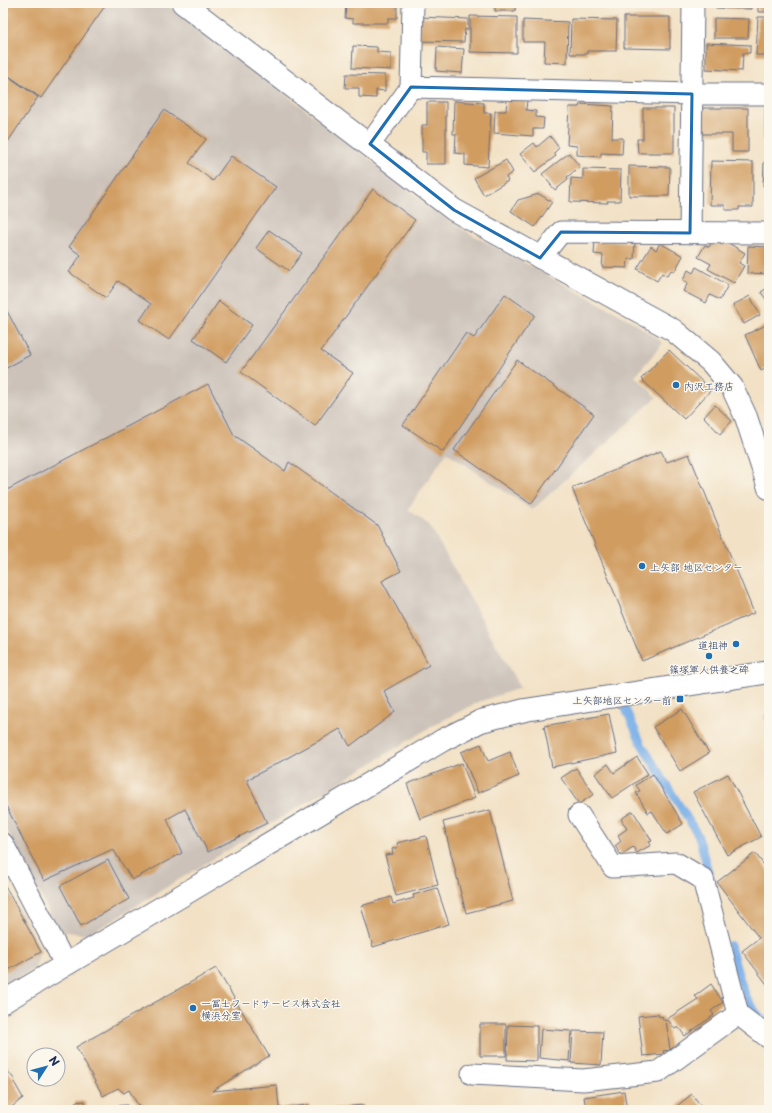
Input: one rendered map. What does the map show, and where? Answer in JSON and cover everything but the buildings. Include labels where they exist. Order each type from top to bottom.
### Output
[{"type":"street","points":[[183,3],[370,144],[454,210],[673,330],[711,362],[732,387],[746,417],[769,488]]},
{"type":"street","points":[[370,144],[411,87],[413,3]]},
{"type":"street","points":[[690,233],[693,3]]},
{"type":"street","points":[[411,87],[692,94],[769,94]]},
{"type":"street","points":[[540,258],[560,232],[769,233]]},
{"type":"street","points":[[3,1002],[64,964],[442,740],[481,721],[525,710],[769,672]]},
{"type":"street","points":[[580,815],[613,867],[676,863],[703,879],[738,1014],[769,1038]]},
{"type":"street","points":[[3,844],[64,964]]},
{"type":"street","points":[[472,1074],[584,1080],[658,1072],[738,1014]]},
{"type":"highlighted area","points":[[411,87],[692,94],[690,233],[561,232],[540,258],[454,210],[370,144]]},
{"type":"shaded area","points":[[3,3],[164,3],[208,34],[441,215],[469,233],[632,321],[663,343],[635,376],[657,397],[532,510],[447,452],[408,509],[430,526],[520,688],[478,702],[434,725],[88,935],[59,931],[3,822]]},
{"type":"shaded area","points":[[3,879],[41,950],[34,969],[3,987]]},
{"type":"waterway","points":[[626,710],[642,745],[698,835],[711,880]]},
{"type":"waterway","points":[[730,945],[739,977],[747,998],[753,1008],[768,1024]]},
{"type":"place","name":"内沢工務店","points":[[676,385]]},
{"type":"place","name":"上矢部 地区センター","points":[[642,566]]},
{"type":"place","name":"道祖神","points":[[736,644]]},
{"type":"place","name":"篠塚軍人供養之碑","points":[[709,656]]},
{"type":"place","name":"上矢部地区センター前","points":[[680,699]]},
{"type":"place","name":"一冨士フードサービス株式会社 横浜分室","points":[[193,1008]]}]
